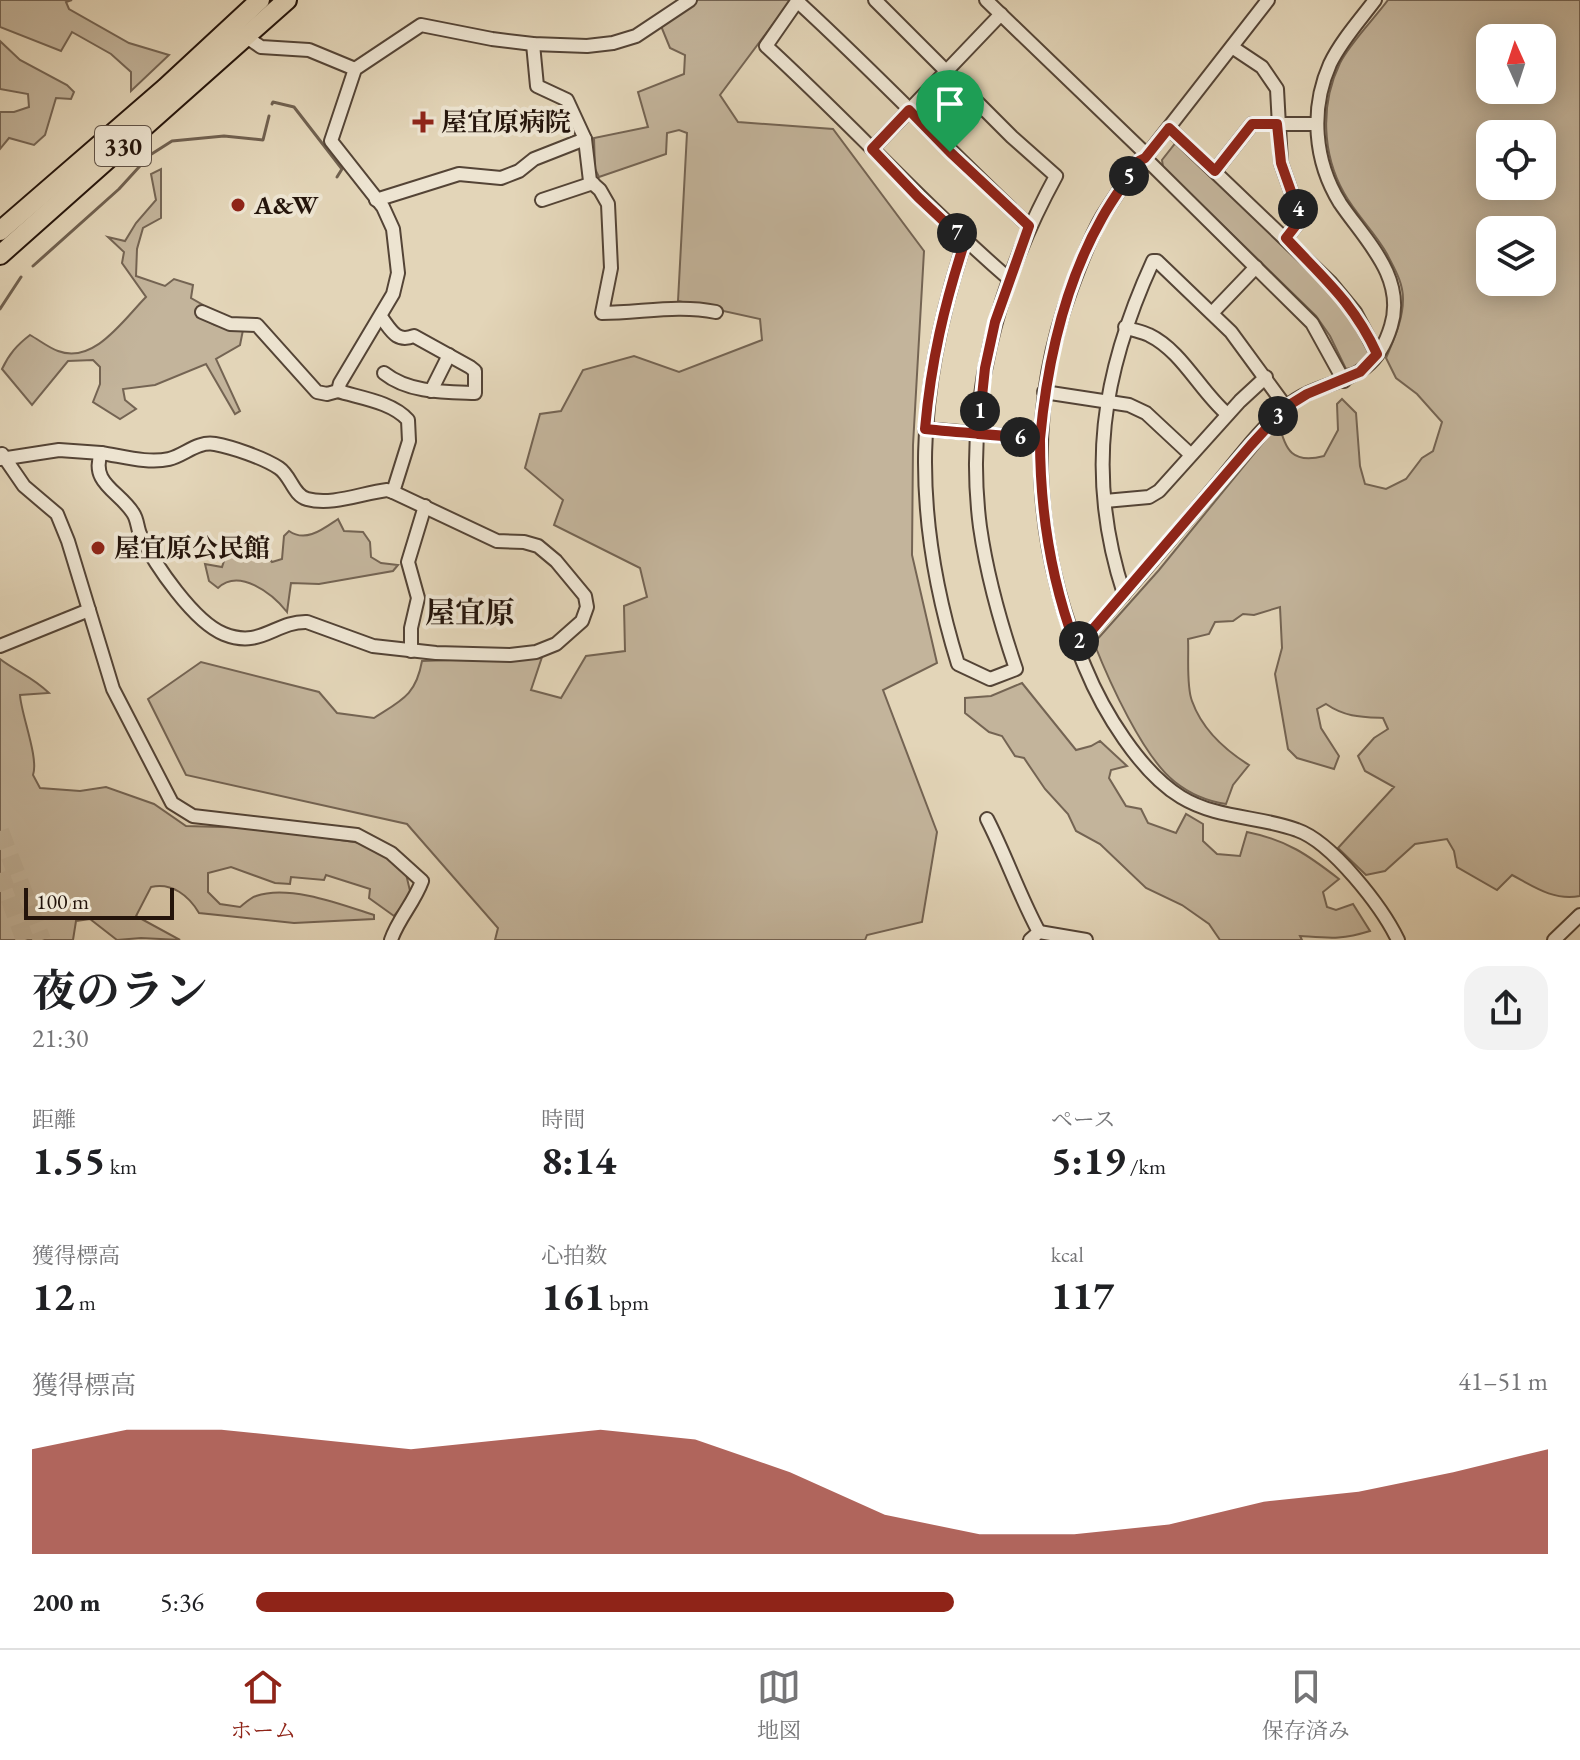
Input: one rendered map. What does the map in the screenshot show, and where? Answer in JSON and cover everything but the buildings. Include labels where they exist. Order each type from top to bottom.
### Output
[{"type":"highway","name":"330","points":[[0,255],[240,31],[260,0]]},
{"type":"highway","name":"330","points":[[0,231],[240,31],[287,0]]},
{"type":"street","points":[[338,391],[393,294],[398,273],[393,229],[383,207],[331,141],[355,69],[421,25],[533,44],[587,46],[636,36],[690,0]]},
{"type":"street","points":[[875,0],[1012,137],[1056,176],[1029,226],[1008,278],[985,368],[978,434],[978,494],[985,555],[998,614],[1016,669],[990,679],[958,664],[945,620],[927,520],[925,429],[937,336],[965,241]]},
{"type":"street","points":[[986,0],[1146,156],[1319,333],[1344,381]]},
{"type":"street","points":[[1268,0],[1169,128],[1139,161],[1091,241],[1058,329],[1044,392],[1040,439],[1043,510],[1049,555],[1075,644],[1097,696],[1124,739],[1180,797],[1228,815],[1297,830],[1329,849],[1391,926],[1398,940]]},
{"type":"street","points":[[1075,644],[1087,636],[1286,407],[1307,394],[1360,372],[1377,354],[1391,325],[1392,286],[1382,262],[1330,184],[1321,161],[1316,124],[1330,64],[1375,0]]},
{"type":"street","points":[[1008,278],[918,197],[766,46],[798,1],[1029,226]]},
{"type":"street","points":[[872,149],[1001,14]]},
{"type":"street","points":[[240,31],[261,47],[309,50],[355,69]]},
{"type":"street","points":[[533,44],[537,86],[567,100],[585,139],[590,181],[608,204],[611,268],[602,313],[631,313],[670,307],[694,307],[716,312]]},
{"type":"street","points":[[1232,47],[1251,57],[1275,83],[1281,163],[1299,214],[1297,224],[1286,238]]},
{"type":"street","points":[[1215,171],[1252,124],[1316,124]]},
{"type":"street","points":[[1169,128],[1344,297],[1377,354]]},
{"type":"street","points":[[376,200],[459,174],[501,178],[519,171],[534,159],[585,139]]},
{"type":"street","points":[[542,200],[593,183]]},
{"type":"street","points":[[1124,594],[1113,562],[1105,501],[1103,461],[1106,402],[1125,327],[1153,261],[1157,261],[1231,332],[1286,407]]},
{"type":"street","points":[[1212,313],[1256,267]]},
{"type":"street","points":[[202,312],[230,324],[257,325],[317,392],[327,394],[338,391],[401,412],[408,420],[409,441],[393,492]]},
{"type":"street","points":[[381,317],[400,339],[414,336],[475,371],[475,393],[431,391],[392,379],[384,373]]},
{"type":"street","points":[[1125,327],[1163,344],[1227,414]]},
{"type":"street","points":[[431,391],[449,355]]},
{"type":"street","points":[[1105,501],[1149,497],[1167,482],[1227,414],[1266,377]]},
{"type":"street","points":[[1044,392],[1129,405],[1146,413],[1190,454]]},
{"type":"street","points":[[925,429],[1040,439]]},
{"type":"street","points":[[101,453],[98,473],[135,515],[139,533],[149,549],[188,606],[205,624],[224,635],[243,639],[260,638],[296,622],[307,622],[373,646],[411,651],[510,655],[536,652],[565,639],[582,621],[587,607],[585,596],[556,561],[538,546],[497,541],[387,490],[336,500],[309,500],[299,495],[279,468],[238,450],[215,444],[203,444],[168,459],[144,460],[101,453],[59,450],[2,457],[24,486],[57,514],[113,689],[172,803],[193,816],[357,835],[391,853],[422,881],[416,898],[391,940]]},
{"type":"street","points":[[411,651],[411,628],[418,598],[408,562],[425,506]]},
{"type":"street","points":[[0,646],[89,610]]},
{"type":"street","points":[[987,819],[1002,848],[1035,936],[1086,940]]},
{"type":"street","points":[[1554,940],[1580,915]]},
{"type":"shaded area","points":[[0,0],[72,0],[66,2],[69,9],[129,43],[169,55],[131,91],[131,72],[111,54],[72,32],[61,51],[0,27]]},
{"type":"shaded area","points":[[693,0],[791,0],[720,95],[738,122],[833,129],[924,251],[913,445],[912,555],[937,663],[883,690],[937,832],[922,922],[867,935],[865,940],[495,940],[498,928],[407,824],[186,775],[148,699],[201,662],[319,692],[337,713],[374,718],[412,689],[422,661],[542,657],[531,690],[561,698],[586,656],[625,651],[624,606],[647,597],[640,568],[554,525],[563,500],[525,468],[540,414],[561,411],[583,370],[634,356],[679,372],[762,340],[760,319],[678,301],[687,133],[679,130],[667,133],[666,154],[599,177],[595,169],[594,138],[648,127],[638,92],[684,74],[685,55],[670,48],[661,26]]},
{"type":"shaded area","points":[[1388,0],[1580,0],[1580,896],[1553,895],[1512,875],[1497,890],[1457,867],[1454,851],[1447,839],[1415,844],[1385,871],[1366,875],[1338,848],[1394,787],[1365,771],[1358,756],[1374,738],[1388,729],[1383,718],[1347,714],[1326,704],[1317,709],[1321,728],[1339,756],[1334,769],[1297,758],[1288,749],[1275,674],[1282,648],[1280,607],[1254,615],[1243,614],[1233,621],[1215,622],[1209,634],[1188,639],[1189,687],[1196,711],[1215,738],[1249,765],[1233,785],[1226,804],[1192,793],[1163,770],[1128,717],[1094,643],[1159,570],[1279,423],[1284,441],[1292,453],[1305,458],[1324,456],[1338,430],[1337,404],[1342,399],[1356,413],[1360,466],[1365,484],[1386,489],[1406,479],[1422,458],[1433,451],[1442,422],[1417,394],[1396,378],[1386,358],[1401,314],[1403,293],[1400,281],[1382,246],[1344,193],[1331,162],[1326,129],[1329,95],[1340,63]]},
{"type":"shaded area","points":[[0,41],[20,60],[67,85],[74,92],[71,99],[56,98],[45,135],[34,145],[9,138],[0,149],[0,112],[29,107],[28,94],[0,89]]},
{"type":"shaded area","points":[[1177,141],[1323,281],[1348,311],[1370,355],[1355,367],[1346,369],[1316,316],[1163,167],[1162,160]]},
{"type":"shaded area","points":[[161,169],[161,218],[143,228],[137,249],[136,276],[165,286],[174,279],[193,285],[191,298],[203,305],[198,316],[215,325],[243,330],[240,345],[216,359],[240,411],[235,414],[206,364],[155,385],[123,389],[125,400],[136,409],[120,419],[93,402],[100,384],[100,367],[93,360],[68,361],[32,405],[2,369],[21,342],[30,335],[58,351],[71,354],[84,352],[107,338],[146,297],[122,263],[124,252],[108,237],[125,241],[156,200],[151,174]]},
{"type":"shaded area","points":[[338,519],[344,531],[363,532],[370,542],[371,557],[381,563],[398,565],[393,571],[319,584],[291,583],[287,612],[273,597],[255,585],[236,581],[218,588],[209,581],[205,564],[222,567],[225,558],[236,553],[251,537],[272,562],[282,559],[284,536],[289,531],[308,535]]},
{"type":"shaded area","points":[[0,659],[49,693],[20,695],[34,758],[33,775],[40,788],[80,791],[106,787],[154,804],[186,826],[258,828],[361,843],[394,861],[406,874],[411,895],[394,916],[369,898],[370,889],[326,875],[324,880],[291,877],[290,884],[275,883],[231,867],[208,873],[208,892],[220,904],[240,907],[256,896],[284,892],[332,901],[374,915],[374,919],[294,923],[199,913],[179,892],[159,886],[151,887],[136,916],[180,940],[117,940],[90,919],[76,921],[73,940],[0,940]]},
{"type":"shaded area","points":[[1022,683],[1076,750],[1100,741],[1127,766],[1111,770],[1109,778],[1126,806],[1141,809],[1148,823],[1176,833],[1186,814],[1203,824],[1203,841],[1217,854],[1240,856],[1247,832],[1286,844],[1339,879],[1323,892],[1327,907],[1336,910],[1353,904],[1370,931],[1335,938],[1300,936],[1302,940],[1220,940],[1209,924],[1182,905],[1146,888],[1100,844],[1076,831],[1068,814],[1045,789],[1024,758],[1015,756],[1002,736],[989,732],[965,713],[965,698],[991,696]]},
{"type":"waterway","points":[[272,104],[294,107],[342,169],[337,177]]},
{"type":"waterway","points":[[33,266],[119,189],[150,155],[172,141],[224,136],[263,140],[269,116]]},
{"type":"waterway","points":[[0,309],[21,277]]},
{"type":"tunnel","points":[[0,831],[42,940]]},
{"type":"tunnel","points":[[0,873],[25,940]]},
{"type":"place","name":"屋宜原病院","points":[[423,122]]},
{"type":"place","name":"A&W","points":[[238,205]]},
{"type":"place","name":"屋宜原公民館","points":[[98,548]]},
{"type":"district","name":"屋宜原","points":[[470,612]]},
{"type":"route","points":[[950,152],[909,110],[872,149],[965,241],[937,336],[925,429],[978,434],[1030,438],[1040,439],[1049,365],[1078,270],[1102,218],[1139,161],[1145,158],[1169,128],[1215,171],[1252,124],[1277,124],[1281,163],[1299,214],[1297,224],[1286,238],[1344,297],[1377,354],[1360,372],[1307,394],[1286,407],[1087,636],[1075,644],[1049,555],[1040,473],[1040,439],[978,434],[985,368],[995,322],[1008,278],[1029,226],[950,152]]}]
